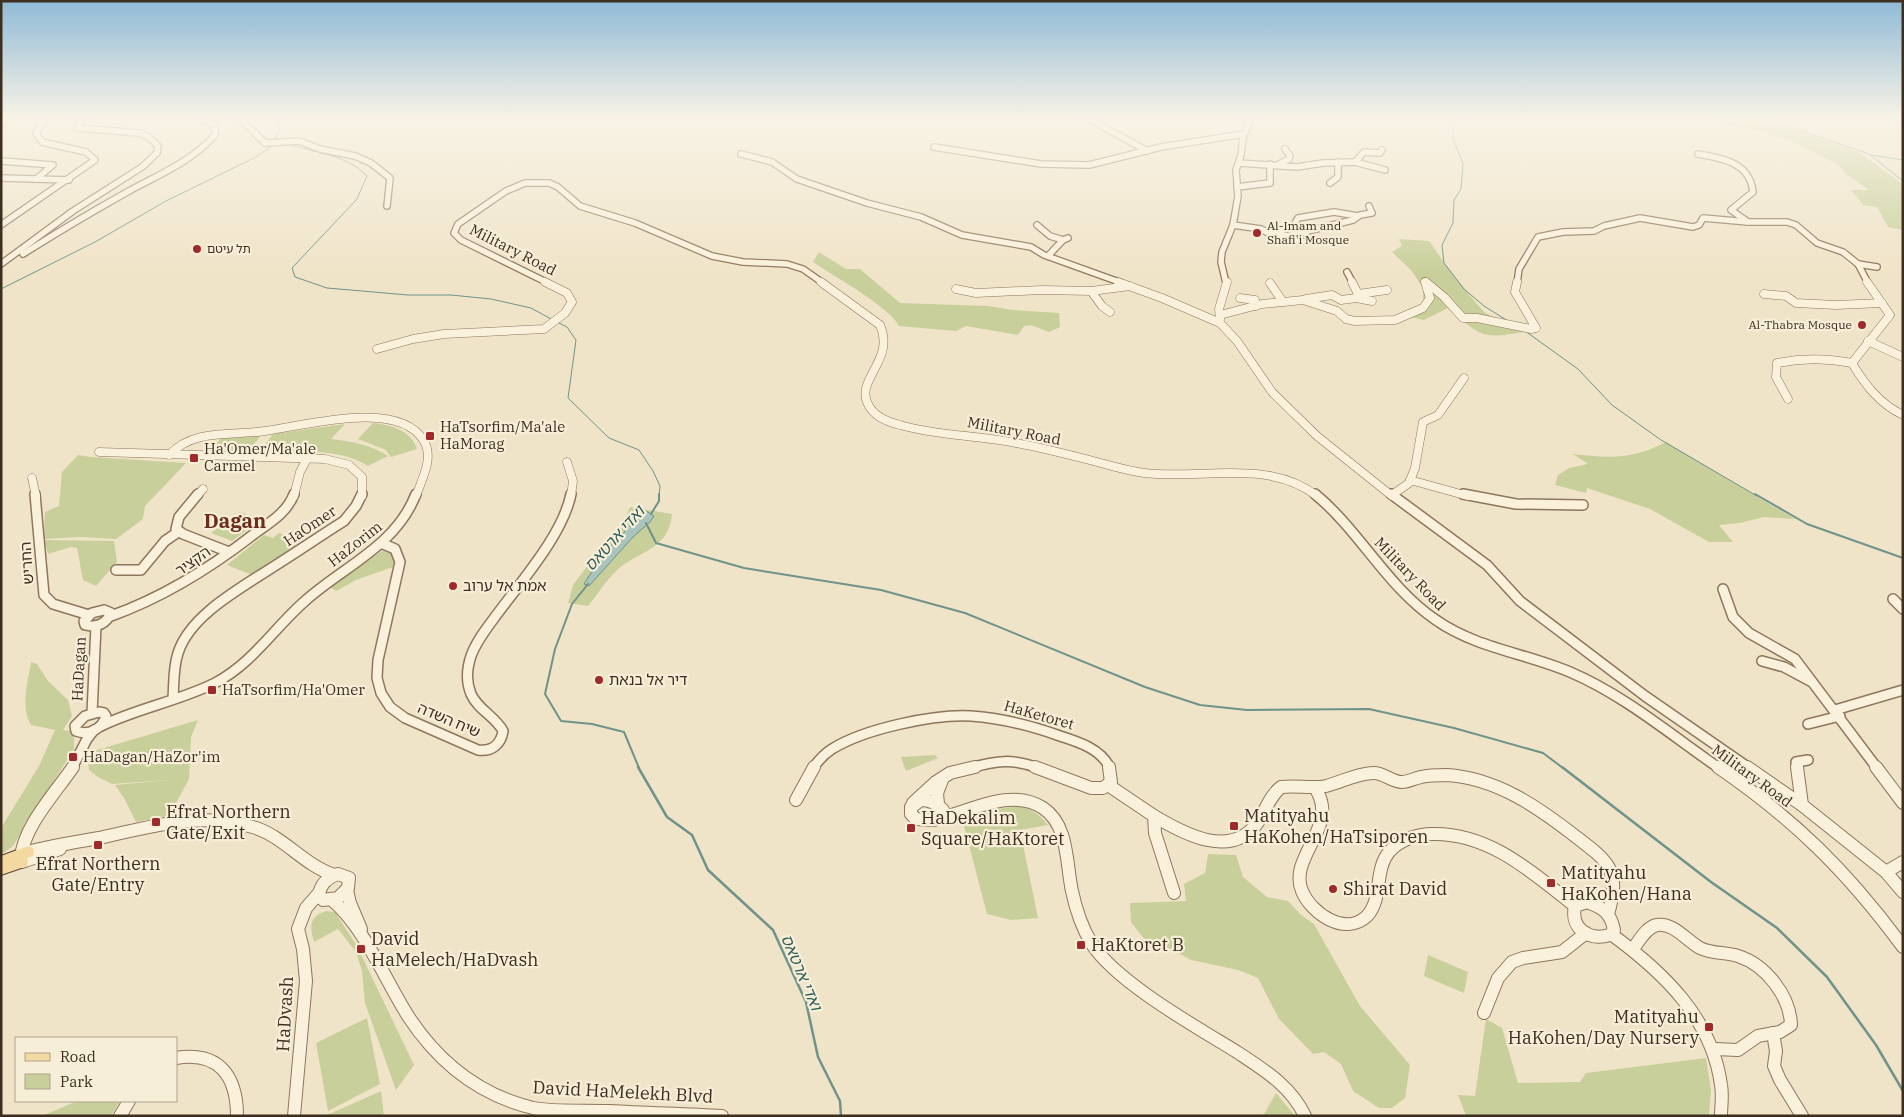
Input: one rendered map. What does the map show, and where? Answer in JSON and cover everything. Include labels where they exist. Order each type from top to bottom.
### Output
[{"type":"main road","points":[[1,862],[23,856]]},
{"type":"main road","points":[[1,870],[23,856]]},
{"type":"street","points":[[36,179],[49,169]]},
{"type":"street","points":[[1,225],[84,169]]},
{"type":"street","points":[[1,265],[73,212],[139,169]]},
{"type":"street","points":[[1,265],[114,199],[173,169]]},
{"type":"street","points":[[379,169],[390,178],[391,182],[387,206]]},
{"type":"street","points":[[785,169],[789,175],[797,180],[867,203],[921,217],[962,235],[1031,247],[1048,256],[1220,319],[1272,392],[1317,436],[1392,495],[1487,565],[1520,602],[1622,678],[1802,805],[1886,872],[1903,892]]},
{"type":"street","points":[[1220,319],[1219,309],[1228,281],[1221,262],[1222,252],[1233,225],[1237,187],[1236,169]]},
{"type":"street","points":[[1237,187],[1270,183],[1272,169]]},
{"type":"street","points":[[1330,183],[1338,177],[1338,169]]},
{"type":"street","points":[[1743,169],[1748,172],[1754,183],[1753,192],[1731,210],[1748,222]]},
{"type":"street","points":[[1,178],[69,180]]},
{"type":"street","name":"Military Road","points":[[377,349],[413,339],[444,334],[544,329],[565,313],[572,302],[568,293],[461,240],[454,234],[458,224],[469,215],[506,190],[525,184],[541,182],[553,184],[580,206],[635,223],[712,256],[743,262],[787,264],[803,269],[880,325],[884,331],[886,345],[868,383],[866,397],[871,410],[887,421],[926,431],[996,439],[1142,473],[1165,476],[1259,474],[1283,478],[1306,487],[1325,502],[1407,594],[1433,619],[1468,639],[1585,678],[1723,770],[1768,804],[1796,826],[1844,873],[1874,907],[1903,947]]},
{"type":"street","points":[[1280,235],[1284,228],[1294,225],[1298,218],[1334,212],[1358,216],[1372,213],[1369,206]]},
{"type":"street","points":[[1233,225],[1260,229],[1270,234],[1280,235],[1325,228],[1353,220],[1358,216]]},
{"type":"street","points":[[1303,300],[1336,311],[1346,319],[1355,321],[1395,320],[1423,308],[1430,298],[1424,281],[1444,297],[1463,318],[1477,318],[1531,329],[1536,328],[1515,292],[1519,269],[1538,237],[1563,232],[1594,231],[1604,226],[1640,218],[1693,227],[1699,225],[1703,218],[1748,222],[1786,222],[1796,225],[1817,243],[1843,252],[1858,264],[1871,290],[1890,315],[1852,363]]},
{"type":"street","points":[[1037,225],[1050,236],[1066,239],[1048,256]]},
{"type":"street","points":[[1280,235],[1298,242],[1339,240]]},
{"type":"street","points":[[1858,264],[1877,267]]},
{"type":"street","points":[[1347,272],[1359,296],[1372,301]]},
{"type":"street","points":[[1270,284],[1283,302]]},
{"type":"street","points":[[956,289],[976,293],[1042,290],[1091,292],[1131,286]]},
{"type":"street","points":[[1220,319],[1256,306],[1332,295],[1341,300],[1387,290]]},
{"type":"street","points":[[1091,292],[1102,306],[1110,312]]},
{"type":"street","points":[[1764,294],[1787,296],[1796,303],[1809,305],[1882,302]]},
{"type":"street","points":[[1240,298],[1255,300],[1256,306]]},
{"type":"street","points":[[1868,341],[1903,357]]},
{"type":"street","points":[[1788,399],[1774,375],[1774,368],[1777,363],[1805,358],[1832,358],[1852,363],[1884,405],[1903,415]]},
{"type":"street","points":[[1392,495],[1410,480],[1415,468],[1424,422],[1438,415],[1464,378]]},
{"type":"street","name":"HaZorim","points":[[104,713],[114,715],[129,713],[173,699],[208,686],[235,671],[253,656],[309,596],[381,543],[396,528],[410,508],[426,468],[428,458],[424,441],[419,434],[401,423],[376,419],[360,419],[252,433],[201,436],[183,443],[169,455]]},
{"type":"street","name":"HaOmer","points":[[99,452],[338,461],[357,470],[362,477],[364,485],[359,503],[344,521],[230,596],[201,618],[187,635],[178,652],[174,671],[173,699]]},
{"type":"street","name":"הקציר","points":[[111,616],[140,606],[192,579],[288,506],[296,494],[301,468],[307,459]]},
{"type":"street","name":"שיח השדה","points":[[381,543],[392,547],[396,552],[400,566],[378,660],[377,678],[381,693],[390,707],[405,718],[478,750],[490,750],[499,743],[503,731],[480,708],[470,692],[467,676],[470,659],[482,635],[545,547],[559,524],[572,489],[572,476],[567,462]]},
{"type":"street","name":"החריש","points":[[32,478],[36,497],[44,595],[53,604],[89,615],[104,610],[110,611],[111,616]]},
{"type":"street","points":[[1410,480],[1481,499],[1516,504],[1583,505]]},
{"type":"street","points":[[178,532],[176,527],[178,520],[203,489]]},
{"type":"street","points":[[178,532],[229,552]]},
{"type":"street","points":[[116,570],[141,570],[165,541],[178,532]]},
{"type":"street","points":[[1723,589],[1733,617],[1749,633],[1772,644],[1795,660],[1817,686],[1903,803]]},
{"type":"street","points":[[1893,599],[1903,609]]},
{"type":"street","points":[[89,615],[84,621],[84,624],[88,627],[96,626],[111,616]]},
{"type":"street","name":"HaDagan","points":[[92,713],[94,692],[93,653],[96,626]]},
{"type":"street","points":[[1762,661],[1784,667],[1817,686]]},
{"type":"street","points":[[1808,724],[1903,690]]},
{"type":"street","points":[[23,856],[36,822],[72,768],[87,738],[106,718],[104,713],[92,713],[77,722],[75,727],[82,746]]},
{"type":"street","points":[[77,732],[85,733],[129,713]]},
{"type":"street","name":"HaKetoret","points":[[796,800],[815,766],[826,754],[839,745],[881,730],[959,716],[982,717],[1009,722],[1084,746],[1100,754],[1109,766],[1112,777],[1108,785]]},
{"type":"street","points":[[1802,805],[1796,762],[1808,760]]},
{"type":"street","points":[[1305,1116],[1295,1099],[1274,1078],[1134,984],[1100,954],[1085,934],[1080,921],[1059,828],[1045,809],[1036,803],[1015,799],[992,802],[938,819],[916,819],[910,810],[914,803],[936,782],[950,774],[985,763],[1005,761],[1033,766],[1091,788],[1103,788],[1108,785],[1174,829],[1205,840],[1228,842],[1238,840],[1253,830],[1269,798],[1275,791],[1288,786],[1327,786],[1362,774],[1379,773],[1402,782],[1425,776],[1450,776],[1479,782],[1525,800],[1559,823],[1591,849],[1609,867],[1615,880],[1615,890],[1608,914]]},
{"type":"street","points":[[938,819],[942,815],[939,806],[938,786],[950,774]]},
{"type":"street","points":[[1315,787],[1320,798],[1321,823],[1300,872],[1299,881],[1304,898],[1324,918],[1349,923],[1364,918],[1373,905],[1382,863],[1387,854],[1394,847],[1412,837],[1437,834],[1468,838],[1493,846],[1521,863],[1575,906]]},
{"type":"street","points":[[914,803],[924,800],[956,810],[978,807]]},
{"type":"street","points":[[1154,816],[1155,833],[1174,893]]},
{"type":"street","points":[[23,856],[178,823],[230,822],[247,825],[271,835],[313,868],[334,875]]},
{"type":"street","points":[[1886,872],[1903,862]]},
{"type":"street","name":"David HaMelekh Blvd","points":[[313,868],[324,896],[344,910],[378,963],[408,1016],[431,1048],[451,1068],[493,1094],[534,1108],[722,1116]]},
{"type":"street","points":[[341,874],[349,878],[350,884],[347,890],[340,897],[324,896],[325,880],[334,875],[341,874]]},
{"type":"street","name":"David HaMelekh Blvd","points":[[347,890],[353,910],[378,963]]},
{"type":"street","name":"HaDvash","points":[[294,1116],[305,1006],[304,963],[298,929],[303,915],[324,896]]},
{"type":"street","points":[[1580,902],[1597,905],[1608,914],[1613,922],[1613,930],[1611,934],[1601,938],[1586,933],[1572,917],[1575,906],[1580,902]]},
{"type":"street","points":[[1633,949],[1653,927],[1666,926],[1708,952],[1737,955],[1767,974],[1775,984],[1790,1012],[1791,1025],[1787,1029],[1758,1036],[1738,1050],[1715,1049]]},
{"type":"street","points":[[1484,1013],[1498,978],[1512,962],[1521,958],[1558,953],[1574,944],[1586,933]]},
{"type":"street","points":[[1611,934],[1633,949],[1675,989],[1691,1009],[1715,1049],[1723,1082],[1721,1116]]},
{"type":"street","points":[[1773,1033],[1776,1051],[1774,1066],[1780,1080],[1802,1116]]},
{"type":"street","points":[[178,1058],[200,1055],[211,1059],[222,1068],[234,1088],[238,1104],[237,1116]]},
{"type":"street","points":[[120,1116],[128,1102]]},
{"type":"green space","points":[[1842,169],[1882,169],[1903,184],[1903,230],[1888,227],[1877,207],[1863,205],[1851,190],[1869,190],[1846,174]]},
{"type":"green space","points":[[1399,239],[1429,241],[1458,282],[1484,312],[1523,332],[1498,335],[1481,333],[1474,330],[1448,308],[1424,320],[1411,317],[1423,304],[1423,288],[1411,270],[1392,252],[1402,246]]},
{"type":"green space","points":[[819,252],[846,269],[860,269],[900,303],[988,306],[1013,310],[1059,313],[1060,327],[1049,332],[1031,325],[1024,326],[1018,335],[966,326],[956,331],[899,326],[885,310],[873,301],[813,262]]},
{"type":"green space","points":[[373,423],[387,425],[400,430],[410,437],[417,449],[391,457],[386,450],[358,439]]},
{"type":"green space","points":[[345,424],[331,439],[368,446],[388,456],[368,466],[356,460],[329,453],[259,453],[273,434]]},
{"type":"green space","points":[[263,433],[245,455],[206,455],[223,436]]},
{"type":"green space","points":[[1666,442],[1795,519],[1764,517],[1740,523],[1719,525],[1733,542],[1709,542],[1650,509],[1587,488],[1586,493],[1555,485],[1558,475],[1569,468],[1588,464],[1573,454],[1610,457],[1631,455]]},
{"type":"green space","points":[[78,455],[186,463],[145,506],[143,519],[116,539],[80,537],[44,539],[45,512],[59,506],[62,472]]},
{"type":"green space","points":[[630,507],[672,514],[670,526],[665,536],[650,549],[615,572],[588,606],[568,603],[573,585],[622,526]]},
{"type":"green space","points":[[240,512],[260,520],[232,541],[211,533]]},
{"type":"green space","points":[[279,533],[288,536],[296,546],[252,575],[227,565],[264,535],[273,538]]},
{"type":"green space","points":[[44,540],[114,541],[117,562],[96,586],[83,580],[77,548],[71,547],[48,554]]},
{"type":"green space","points":[[382,551],[390,551],[396,566],[356,580],[336,591],[330,587]]},
{"type":"green space","points":[[31,662],[37,664],[48,681],[68,700],[72,716],[63,730],[71,731],[74,737],[74,749],[13,846],[1,855],[1,828],[39,766],[55,730],[31,725],[28,718],[25,702]]},
{"type":"green space","points":[[198,720],[191,737],[189,779],[169,816],[136,822],[115,785],[168,780],[112,784],[89,770],[87,753]]},
{"type":"green space","points":[[935,755],[938,758],[906,771],[901,757]]},
{"type":"green space","points":[[1020,806],[1036,813],[1048,825],[1020,830],[1038,918],[1011,920],[987,914],[963,822],[997,809]]},
{"type":"green space","points":[[1208,854],[1236,855],[1243,877],[1267,897],[1288,901],[1301,915],[1314,924],[1360,1006],[1410,1065],[1405,1098],[1392,1108],[1379,1108],[1353,1091],[1341,1064],[1324,1052],[1313,1054],[1279,1019],[1258,978],[1238,970],[1191,960],[1171,949],[1149,945],[1131,922],[1130,903],[1186,901],[1184,884],[1205,873]]},
{"type":"green space","points":[[326,911],[335,912],[357,946],[414,1065],[396,1090],[365,1003],[362,971],[356,952],[338,929],[314,942],[311,927],[313,919]]},
{"type":"green space","points":[[1428,955],[1468,972],[1464,993],[1424,976]]},
{"type":"green space","points":[[367,1018],[380,1084],[328,1111],[316,1043]]},
{"type":"green space","points":[[1486,1019],[1502,1028],[1518,1083],[1580,1082],[1586,1073],[1706,1058],[1711,1090],[1709,1116],[1466,1116],[1458,1095],[1475,1096]]},
{"type":"green space","points":[[381,1091],[384,1116],[325,1116]]},
{"type":"green space","points":[[1276,1093],[1295,1116],[1263,1116]]},
{"type":"green space","points":[[75,1102],[119,1102],[111,1116],[42,1116]]},
{"type":"water","points":[[646,511],[654,516],[650,522],[633,537],[589,586],[584,584],[606,549],[619,540],[627,528],[633,524],[637,515]]},
{"type":"waterway","points":[[1,289],[95,242],[166,201],[231,169]]},
{"type":"waterway","name":"ואדי ארטאס","points":[[359,169],[367,176],[357,199],[292,268],[295,277],[327,288],[408,295],[451,295],[491,299],[531,308],[553,320]]},
{"type":"waterway","points":[[1463,169],[1461,189],[1454,200],[1453,223],[1442,245],[1444,263],[1464,289],[1484,306],[1508,321]]},
{"type":"waterway","points":[[1888,169],[1903,181]]},
{"type":"waterway","name":"ואדי ארטאס","points":[[557,322],[567,327],[576,340],[568,398],[609,438],[639,450],[653,471],[660,486],[659,496]]},
{"type":"waterway","points":[[1525,331],[1578,369],[1612,405],[1661,440],[1757,496]]},
{"type":"waterway","points":[[1755,494],[1807,524],[1903,558]]},
{"type":"waterway","name":"ואדי ארטאס","points":[[651,514],[659,501],[659,496]]},
{"type":"waterway","points":[[646,523],[656,543],[744,568],[881,590],[965,613],[1145,687],[1200,705],[1247,710],[1369,709],[1454,728],[1543,753],[1563,768]]},
{"type":"waterway","name":"ואדי ארטאס","points":[[588,584],[572,604],[555,649],[545,694],[561,721],[592,724],[624,732],[639,768]]},
{"type":"waterway","name":"ואדי ארטאס","points":[[638,767],[667,817],[692,835],[708,870],[773,930],[806,1002],[818,1057],[840,1101],[841,1116]]},
{"type":"waterway","points":[[1562,767],[1711,882],[1777,928],[1827,977],[1876,1045],[1903,1091]]},
{"type":"place","name":"Al-Imam and Shafi'i Mosque","points":[[1257,233]]},
{"type":"place","name":"תל עיטם","points":[[197,249]]},
{"type":"place","name":"Al-Thabra Mosque","points":[[1862,325]]},
{"type":"place","name":"HaTsorfim/Ma'ale HaMorag","points":[[430,436]]},
{"type":"place","name":"Ha'Omer/Ma'ale Carmel","points":[[194,458]]},
{"type":"place","name":"אמת אל ערוב","points":[[453,586]]},
{"type":"place","name":"דיר אל בנאת","points":[[599,680]]},
{"type":"place","name":"HaTsorfim/Ha'Omer","points":[[212,690]]},
{"type":"place","name":"HaDagan/HaZor'im","points":[[73,757]]},
{"type":"place","name":"Efrat Northern Gate/Exit","points":[[156,822]]},
{"type":"place","name":"Matityahu HaKohen/HaTsiporen","points":[[1234,826]]},
{"type":"place","name":"HaDekalim Square/HaKtoret","points":[[911,828]]},
{"type":"place","name":"Efrat Northern Gate/Entry","points":[[98,845]]},
{"type":"place","name":"Matityahu HaKohen/Hana","points":[[1551,883]]},
{"type":"place","name":"Shirat David","points":[[1333,889]]},
{"type":"place","name":"HaKtoret B","points":[[1081,945]]},
{"type":"place","name":"David HaMelech/HaDvash","points":[[361,949]]},
{"type":"place","name":"Matityahu HaKohen/Day Nursery","points":[[1709,1027]]},
{"type":"district","name":"Dagan","points":[[235,521]]}]
